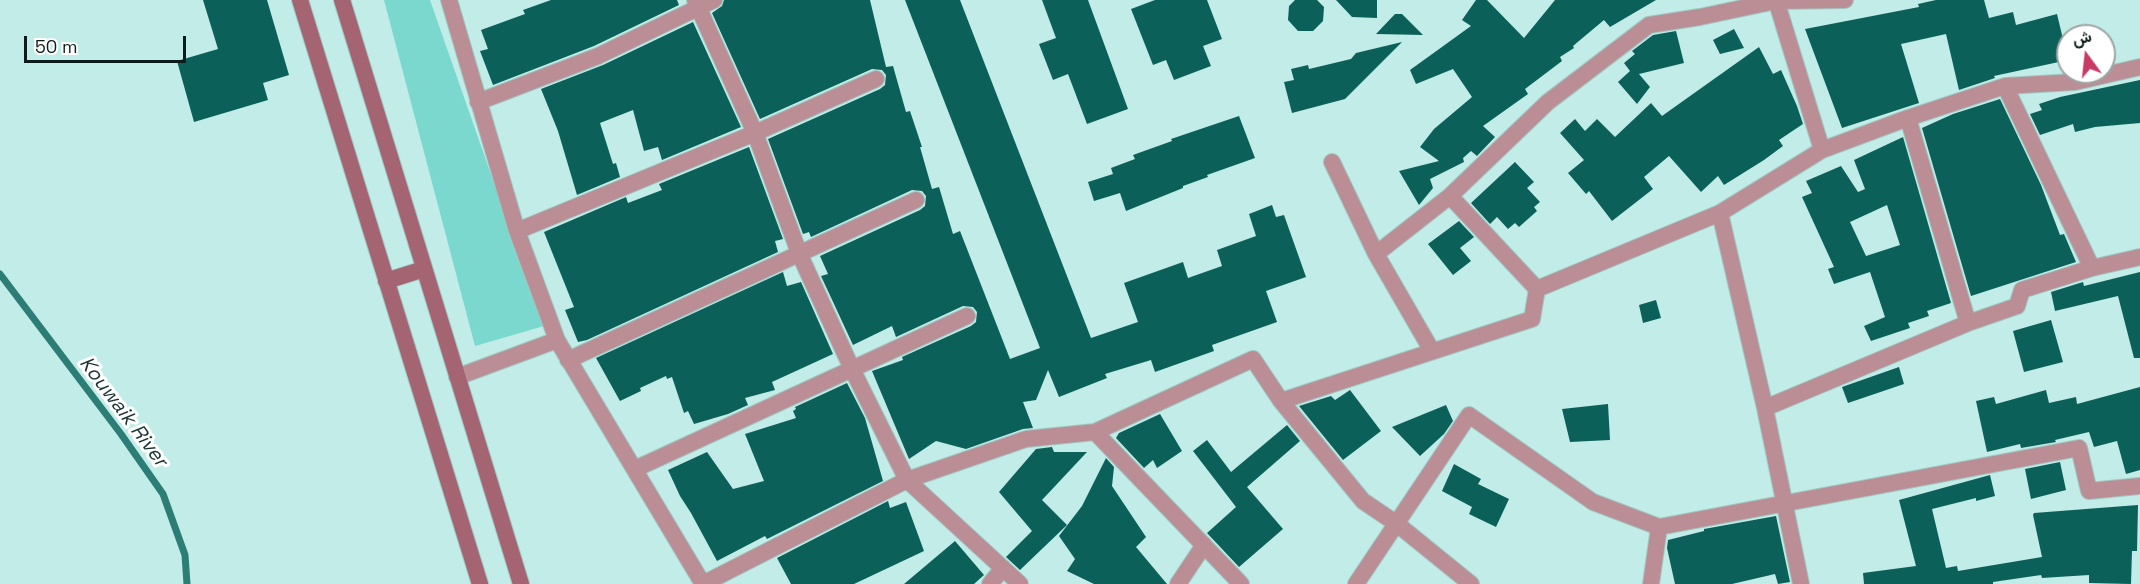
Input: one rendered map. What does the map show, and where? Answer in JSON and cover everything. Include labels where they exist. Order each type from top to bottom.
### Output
[{"type":"main road","points":[[300,0],[480,584]]},
{"type":"main road","points":[[342,0],[520,584]]},
{"type":"main road","points":[[386,280],[424,269]]},
{"type":"street","points":[[449,0],[517,231],[556,340],[703,584],[907,480],[1026,439],[1095,432],[1253,359],[1281,401],[1363,501],[1397,524],[1471,584]]},
{"type":"street","points":[[478,102],[598,56],[696,3],[714,0]]},
{"type":"street","points":[[1376,254],[1450,196],[1548,102],[1649,25],[1776,1],[1845,0]]},
{"type":"street","points":[[1776,1],[1822,150]]},
{"type":"street","points":[[696,3],[755,133],[799,253],[852,369],[907,480],[1020,584]]},
{"type":"street","points":[[1537,289],[1720,213],[1822,150],[1908,118],[2005,86],[2076,82],[2140,67]]},
{"type":"street","points":[[517,231],[755,133],[876,79]]},
{"type":"street","points":[[2005,86],[2092,268]]},
{"type":"street","points":[[1908,118],[1968,323]]},
{"type":"street","points":[[1332,162],[1376,254],[1432,351]]},
{"type":"street","points":[[1450,196],[1537,289]]},
{"type":"street","points":[[568,360],[916,200]]},
{"type":"street","points":[[1720,213],[1766,408],[1801,584]]},
{"type":"street","points":[[1766,408],[1968,323],[2017,306],[2022,290],[2092,268],[2140,257]]},
{"type":"street","points":[[1281,401],[1532,319],[1537,289]]},
{"type":"street","points":[[635,469],[967,316]]},
{"type":"street","points":[[457,377],[556,340]]},
{"type":"street","points":[[1356,584],[1469,415],[1593,502],[1659,527],[2079,448],[2089,491],[2140,486]]},
{"type":"street","points":[[1095,432],[1241,584]]},
{"type":"street","points":[[1651,584],[1659,527]]},
{"type":"street","points":[[1178,584],[1204,545]]},
{"type":"street","points":[[990,584],[1003,568]]},
{"type":"shaded area","points":[[384,0],[430,0],[544,326],[475,346]]},
{"type":"building","points":[[203,0],[267,0],[289,75],[263,83],[268,100],[194,122],[177,61],[218,49]]},
{"type":"building","points":[[551,0],[677,0],[679,5],[594,46],[493,85],[480,51],[488,49],[481,30],[525,14],[523,10]]},
{"type":"building","points":[[724,0],[870,0],[886,67],[893,66],[906,112],[910,111],[932,189],[939,187],[953,234],[960,231],[1010,359],[1040,348],[905,0],[960,0],[1091,338],[1138,322],[1124,283],[1183,262],[1188,278],[1222,266],[1217,250],[1256,236],[1249,214],[1272,205],[1276,217],[1284,215],[1306,277],[1266,291],[1277,322],[1212,345],[1214,351],[1155,372],[1151,360],[1105,374],[1107,378],[1059,397],[1048,370],[1036,400],[1023,402],[1033,428],[1023,429],[966,449],[936,441],[909,459],[872,371],[903,360],[902,357],[971,326],[976,322],[977,312],[973,307],[963,306],[896,337],[892,326],[853,345],[821,276],[828,274],[820,256],[920,210],[925,206],[926,196],[922,191],[912,190],[811,237],[809,232],[803,234],[768,139],[880,89],[885,85],[886,75],[882,70],[872,69],[760,119],[712,13],[722,6]]},
{"type":"building","points":[[1042,0],[1088,0],[1128,109],[1087,124],[1068,74],[1053,80],[1039,44],[1056,38]]},
{"type":"building","points":[[1155,0],[1207,0],[1222,39],[1203,46],[1211,66],[1174,80],[1166,60],[1153,65],[1131,9]]},
{"type":"building","points":[[1295,0],[1317,0],[1324,7],[1323,21],[1313,31],[1298,31],[1288,20],[1289,6]]},
{"type":"building","points":[[1336,0],[1377,0],[1377,18],[1352,17]]},
{"type":"building","points":[[1476,0],[1487,0],[1524,38],[1555,0],[1656,0],[1610,27],[1604,20],[1573,46],[1574,48],[1560,57],[1562,61],[1525,89],[1528,94],[1483,126],[1495,137],[1477,156],[1471,151],[1463,158],[1464,162],[1430,179],[1433,188],[1419,205],[1399,171],[1439,161],[1420,147],[1434,129],[1472,97],[1453,69],[1416,84],[1410,70],[1471,26],[1462,20]]},
{"type":"building","points":[[1936,0],[1984,0],[1989,18],[2013,12],[2016,25],[2057,14],[2059,24],[2056,24],[2056,63],[1994,76],[1995,78],[1959,90],[1946,34],[1901,44],[1919,103],[1842,128],[1805,29],[1919,7],[1918,4]]},
{"type":"building","points":[[1395,14],[1402,14],[1423,35],[1376,34]]},
{"type":"building","points":[[693,22],[741,127],[662,160],[658,147],[644,151],[633,110],[600,123],[613,164],[616,163],[620,177],[577,195],[558,131],[541,89],[603,65]]},
{"type":"building","points":[[1734,29],[1744,48],[1720,54],[1713,40]]},
{"type":"building","points":[[1676,31],[1684,63],[1639,74],[1650,87],[1637,104],[1618,82],[1630,71],[1624,63],[1635,54],[1632,51],[1653,35]]},
{"type":"building","points":[[1402,42],[1345,99],[1292,113],[1284,82],[1294,80],[1291,69],[1308,65],[1309,69],[1351,59],[1356,53]]},
{"type":"building","points":[[1759,47],[1773,74],[1781,70],[1803,124],[1779,140],[1783,146],[1764,160],[1724,185],[1718,176],[1701,192],[1669,156],[1644,177],[1653,189],[1612,221],[1589,191],[1586,194],[1568,173],[1584,160],[1560,133],[1575,119],[1585,131],[1597,119],[1615,137],[1651,103],[1662,116]]},
{"type":"building","points":[[2140,80],[2140,123],[2095,127],[2075,132],[2073,124],[2040,135],[2030,114],[2042,110],[2039,104],[2060,97]]},
{"type":"building","points":[[2000,99],[2041,185],[2060,235],[2064,234],[2076,262],[1971,296],[1922,128],[1953,114]]},
{"type":"building","points":[[1239,116],[1255,158],[1207,175],[1208,177],[1126,211],[1120,193],[1094,201],[1088,182],[1113,174],[1111,168],[1135,159],[1133,155],[1172,141],[1171,139]]},
{"type":"building","points":[[1903,137],[1951,303],[1927,311],[1929,316],[1908,323],[1910,328],[1871,341],[1864,326],[1885,317],[1870,272],[1834,284],[1828,269],[1834,267],[1802,197],[1812,193],[1806,181],[1841,166],[1858,192],[1865,189],[1854,160]],"holes":[[[1887,205],[1900,245],[1866,256],[1850,222]]]},
{"type":"building","points":[[749,147],[783,239],[775,241],[778,252],[587,340],[578,342],[565,310],[574,307],[544,232],[626,197],[628,203],[662,190],[659,184]]},
{"type":"building","points":[[1515,162],[1534,182],[1527,188],[1540,202],[1534,207],[1537,211],[1519,227],[1515,223],[1508,229],[1497,217],[1490,224],[1471,203]]},
{"type":"building","points":[[1459,221],[1474,237],[1460,248],[1471,261],[1453,275],[1428,244]]},
{"type":"building","points":[[783,272],[787,286],[801,282],[833,354],[772,382],[775,390],[745,398],[748,405],[728,414],[694,424],[688,411],[684,413],[672,377],[667,379],[666,376],[640,388],[641,391],[620,401],[596,358]]},
{"type":"building","points":[[2140,272],[2140,358],[2134,358],[2118,296],[2055,311],[2051,292],[2083,282],[2084,286]]},
{"type":"building","points":[[1656,300],[1661,318],[1643,323],[1639,305]]},
{"type":"building","points":[[2051,320],[2063,362],[2024,372],[2013,331]]},
{"type":"building","points":[[1899,367],[1904,384],[1848,403],[1842,387]]},
{"type":"building","points":[[847,383],[865,418],[883,481],[767,539],[765,536],[717,561],[668,470],[707,452],[733,489],[764,481],[745,434],[796,418],[793,411],[795,407]]},
{"type":"building","points":[[2140,387],[2140,470],[2126,474],[2117,441],[2094,447],[2089,432],[2055,440],[2056,442],[2021,448],[2020,444],[1987,452],[1976,401],[1994,397],[1996,404],[2046,390],[2049,403],[2076,397],[2077,404]]},
{"type":"building","points":[[1350,390],[1381,431],[1343,460],[1299,406],[1331,396],[1335,400]]},
{"type":"building","points":[[1608,404],[1610,440],[1570,442],[1562,409]]},
{"type":"building","points":[[1446,405],[1453,421],[1444,434],[1420,456],[1392,427]]},
{"type":"building","points":[[1160,414],[1182,451],[1157,468],[1153,460],[1144,468],[1116,438],[1119,433]]},
{"type":"building","points":[[1287,425],[1300,441],[1247,487],[1283,529],[1239,567],[1207,533],[1236,507],[1193,451],[1207,440],[1231,472]]},
{"type":"building","points":[[1052,447],[1054,452],[1087,452],[1042,500],[1067,525],[1020,570],[1006,557],[1032,531],[999,492],[1036,449]]},
{"type":"building","points":[[1106,458],[1114,467],[1112,486],[1146,537],[1136,547],[1167,584],[1094,584],[1067,571],[1075,559],[1059,536],[1082,506]]},
{"type":"building","points":[[2060,462],[2066,490],[2031,499],[2025,469]]},
{"type":"building","points":[[1454,464],[1481,479],[1478,484],[1509,499],[1496,527],[1469,514],[1472,507],[1442,491]]},
{"type":"building","points":[[1990,475],[1995,496],[1976,501],[1976,498],[1932,509],[1946,568],[1957,566],[1958,571],[2042,557],[2034,513],[2138,505],[2137,551],[2132,551],[2131,584],[2089,583],[2089,575],[2042,578],[2041,575],[1993,582],[1993,584],[1864,584],[1863,573],[1916,566],[1899,500]]},
{"type":"building","points":[[888,501],[890,508],[906,502],[924,551],[854,584],[791,584],[777,558]]},
{"type":"building","points":[[1776,516],[1790,582],[1778,584],[1775,574],[1732,584],[1675,584],[1667,548],[1668,540],[1704,531],[1704,529]]},
{"type":"building","points":[[955,541],[984,575],[974,584],[904,584]]},
{"type":"waterway","name":"Kouwaik River","points":[[0,274],[121,434],[163,494],[185,555],[187,584]]}]
